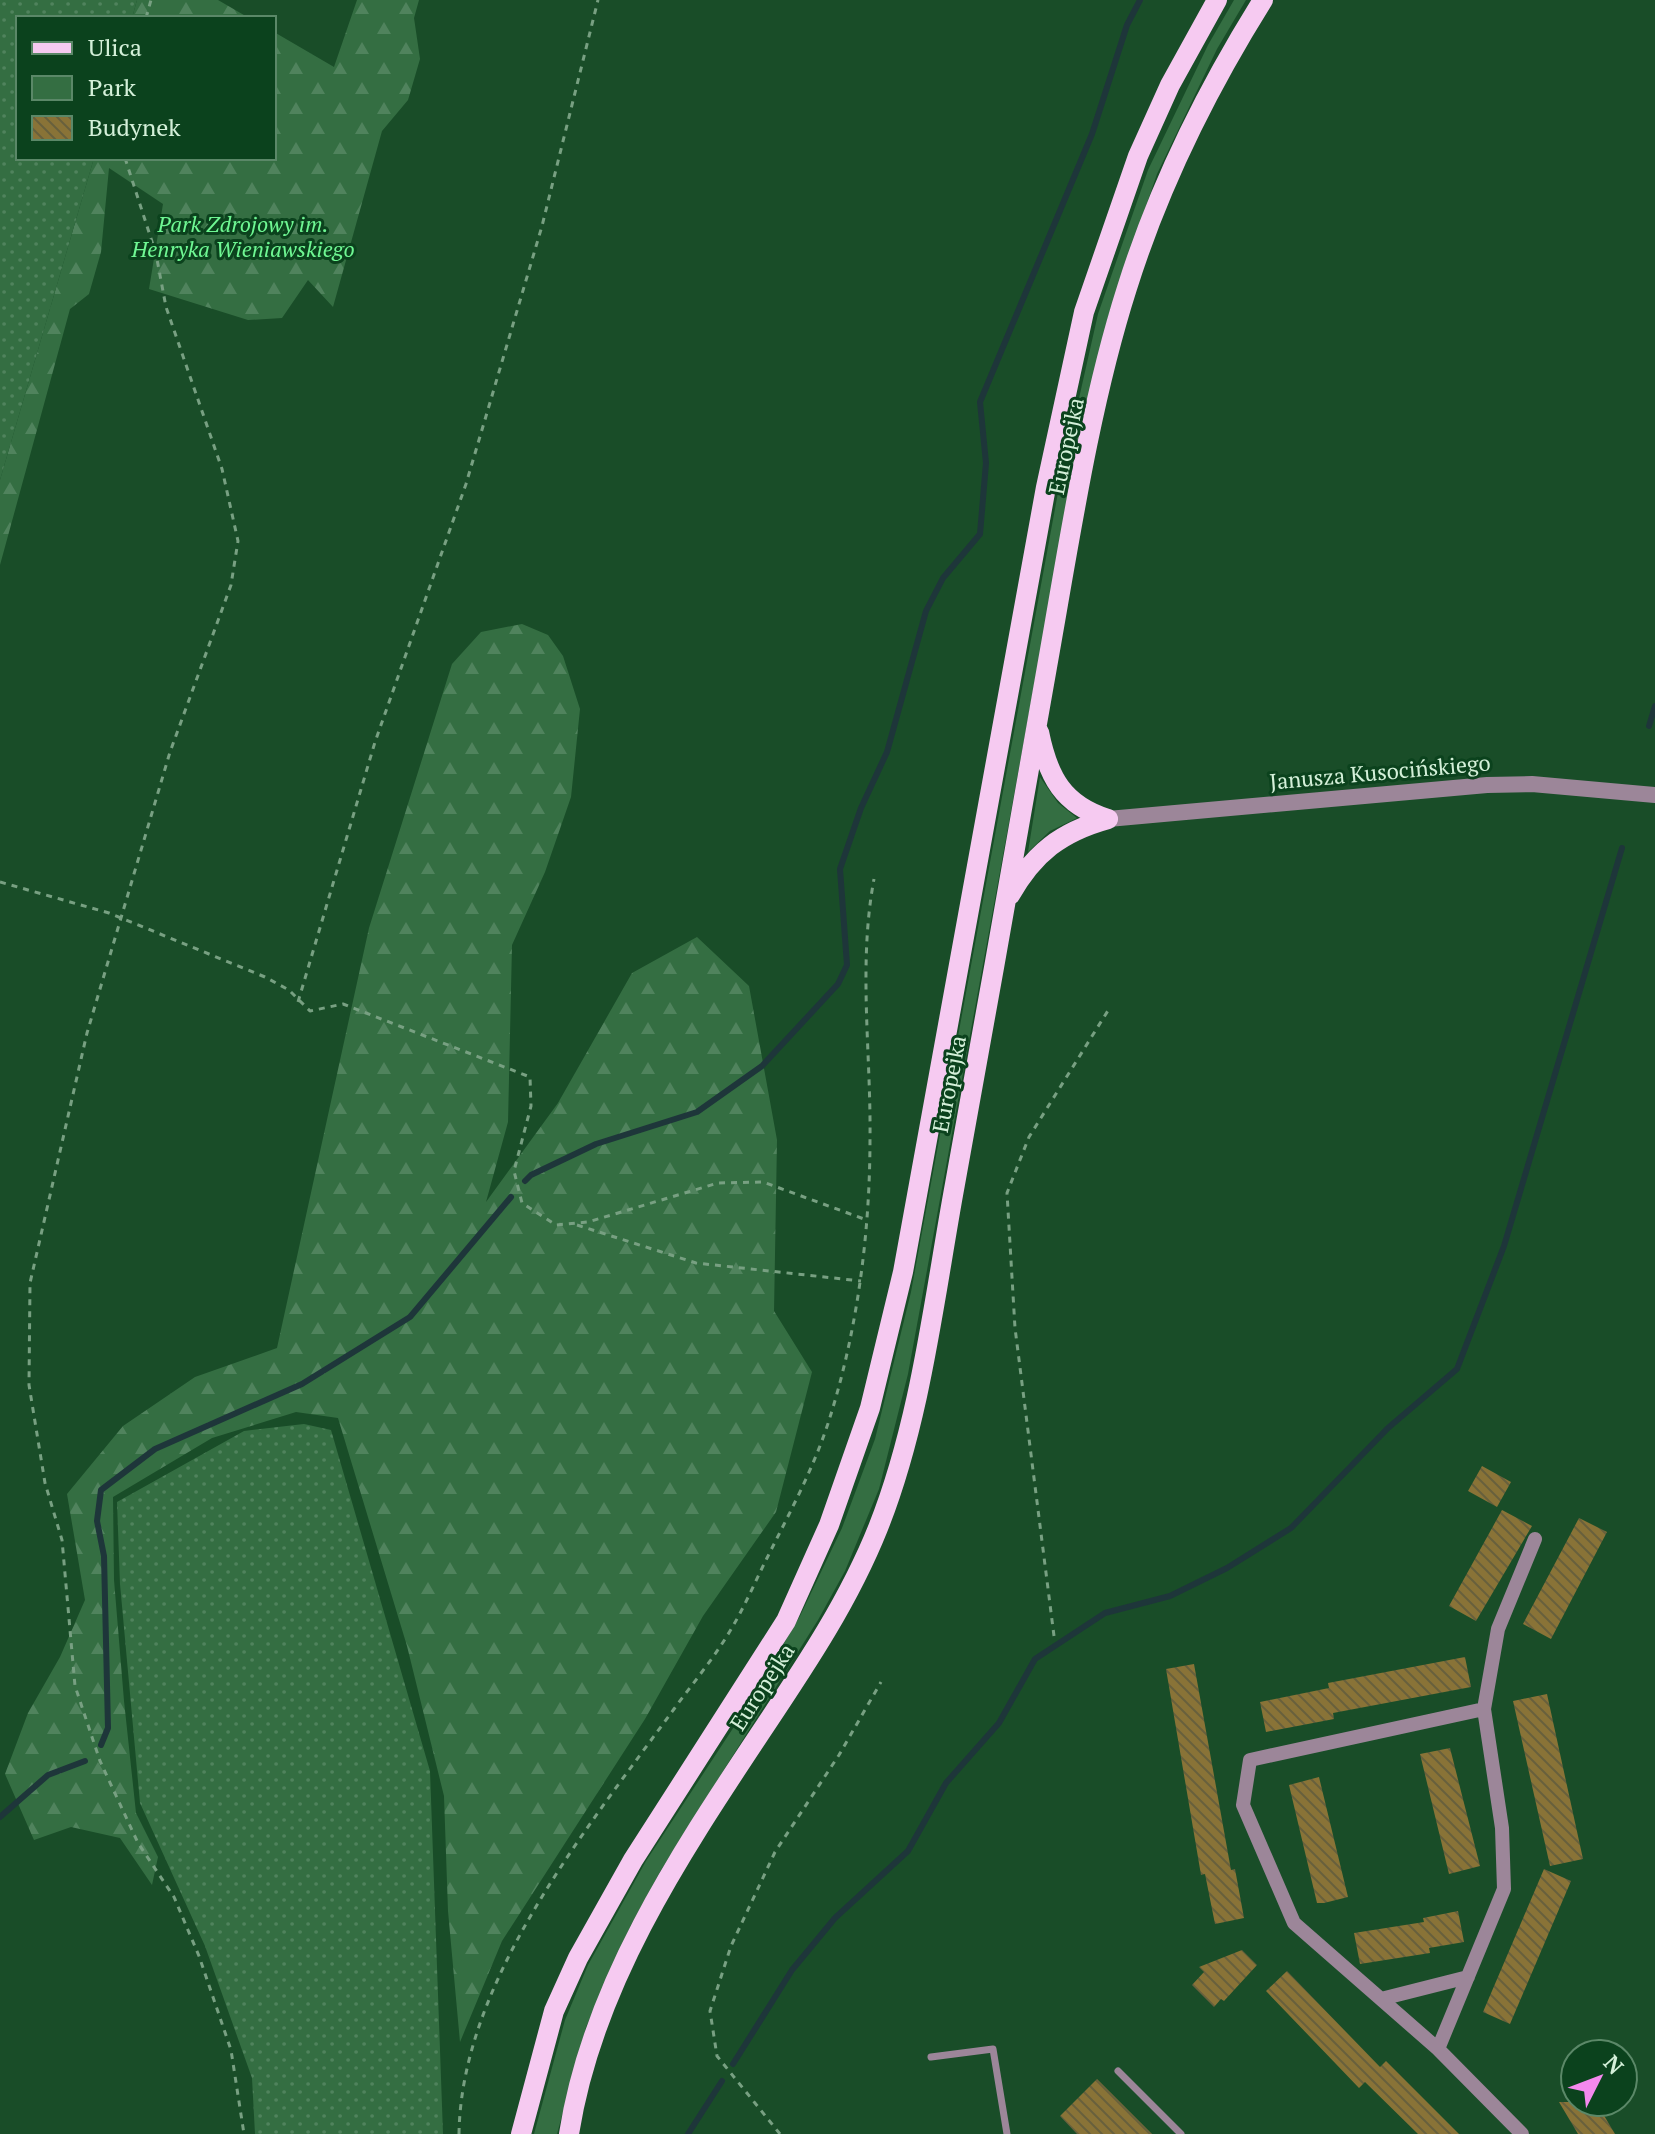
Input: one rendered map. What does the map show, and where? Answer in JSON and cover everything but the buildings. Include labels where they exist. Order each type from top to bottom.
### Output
[{"type":"main road","name":"Europejka","points":[[521,2134],[546,2037],[578,1958],[633,1860],[786,1621],[812,1567],[865,1423],[887,1347],[903,1272],[1040,517],[1084,312],[1138,156],[1170,85],[1217,0]]},
{"type":"main road","name":"Europejka","points":[[569,2134],[591,2043],[654,1904],[829,1628],[859,1572],[893,1487],[932,1312],[1037,721],[1096,415],[1126,291],[1168,175],[1221,67],[1263,0]]},
{"type":"main road","points":[[1037,721],[1048,767],[1063,795],[1087,813],[1108,819]]},
{"type":"main road","points":[[1004,905],[1024,871],[1053,841],[1108,819]]},
{"type":"street","name":"Janusza Kusocińskiego","points":[[1108,819],[1487,785],[1532,784],[1655,795]]},
{"type":"street","points":[[1438,2049],[1504,1889],[1502,1828],[1484,1709],[1498,1629],[1535,1539]]},
{"type":"street","points":[[1484,1709],[1250,1760],[1243,1805],[1294,1923],[1438,2049],[1522,2134]]},
{"type":"street","points":[[1381,1999],[1468,1977]]},
{"type":"lane","points":[[931,2057],[993,2049],[1007,2134]]},
{"type":"lane","points":[[1118,2071],[1181,2134]]},
{"type":"path","points":[[298,1002],[375,742],[466,484],[542,226],[598,0]]},
{"type":"path","points":[[126,160],[156,254],[166,307],[222,469],[238,541],[231,585],[170,752],[87,1033],[30,1283],[29,1385],[45,1483],[62,1540],[75,1686],[106,1775],[138,1843],[174,1897],[199,1956],[231,2050],[244,2134]]},
{"type":"path","points":[[459,2134],[459,2102],[468,2055],[485,2010],[519,1941],[558,1871],[730,1632],[797,1498],[831,1415],[861,1281],[866,1220],[870,1140],[867,961],[869,907],[874,879]]},
{"type":"path","points":[[0,882],[121,918],[265,977],[289,990],[310,1011],[343,1004],[530,1077],[531,1106],[514,1171],[522,1203],[556,1225],[588,1222],[718,1183],[763,1182],[866,1220]]},
{"type":"path","points":[[1054,1636],[1009,1266],[1007,1193],[1015,1164],[1109,1009]]},
{"type":"path","points":[[574,1223],[696,1263],[861,1281]]},
{"type":"path","points":[[780,2134],[717,2056],[710,2011],[731,1946],[775,1852],[839,1755],[881,1682]]},
{"type":"green space","points":[[0,0],[137,0],[133,16],[16,16],[16,160],[93,160],[0,480]]},
{"type":"green space","points":[[137,0],[218,0],[246,16],[133,16]]},
{"type":"green space","name":"Park Zdrojowy im. Henryka Wieniawskiego","points":[[357,0],[419,0],[414,18],[420,59],[408,100],[382,131],[333,307],[308,280],[282,318],[248,320],[149,289],[163,204],[109,168],[101,252],[89,294],[70,309],[0,565],[0,480],[93,160],[276,160],[276,33],[334,67]]},
{"type":"green space","points":[[1234,0],[1246,0],[1217,49],[1157,174],[1108,317],[1070,489],[908,1374],[879,1489],[845,1571],[818,1620],[661,1870],[631,1925],[586,2027],[557,2134],[534,2134],[565,2020],[588,1965],[646,1861],[743,1713],[800,1616],[842,1528],[875,1439],[911,1292],[1059,487],[1098,314],[1148,170],[1208,45]]},
{"type":"green space","points":[[522,624],[548,635],[563,656],[580,709],[571,797],[545,872],[512,945],[508,1122],[486,1202],[558,1103],[632,973],[697,937],[749,986],[777,1140],[774,1311],[812,1372],[776,1512],[703,1616],[645,1719],[502,1941],[460,2042],[448,1911],[444,1796],[407,1646],[338,1418],[296,1412],[212,1438],[113,1497],[114,1580],[124,1701],[136,1813],[158,1857],[152,1885],[120,1838],[71,1827],[34,1840],[5,1774],[28,1713],[60,1657],[85,1600],[67,1494],[123,1426],[195,1377],[277,1348],[369,928],[452,664],[481,632]]},
{"type":"green space","points":[[1040,777],[1058,803],[1077,818],[1050,831],[1028,852]]},
{"type":"green space","points":[[304,1424],[331,1430],[430,1771],[443,2134],[255,2134],[252,2078],[205,1946],[140,1803],[120,1584],[117,1502],[244,1431]]},
{"type":"waterway","points":[[525,1181],[531,1175],[596,1144],[697,1112],[762,1066],[838,984],[847,965],[840,869],[861,808],[887,752],[926,611],[943,578],[980,534],[986,463],[980,402],[1092,134],[1127,25],[1140,0]]},
{"type":"waterway","points":[[1649,726],[1655,706]]},
{"type":"waterway","points":[[733,2064],[792,1970],[835,1918],[908,1851],[946,1783],[999,1723],[1035,1659],[1105,1613],[1170,1596],[1227,1568],[1291,1528],[1388,1428],[1457,1369],[1504,1246],[1622,848]]},
{"type":"waterway","points":[[101,1745],[108,1728],[104,1556],[97,1521],[101,1490],[155,1449],[302,1384],[410,1317],[511,1197]]},
{"type":"waterway","points":[[0,1817],[48,1775],[85,1761]]},
{"type":"waterway","points":[[688,2134],[722,2081]]}]
